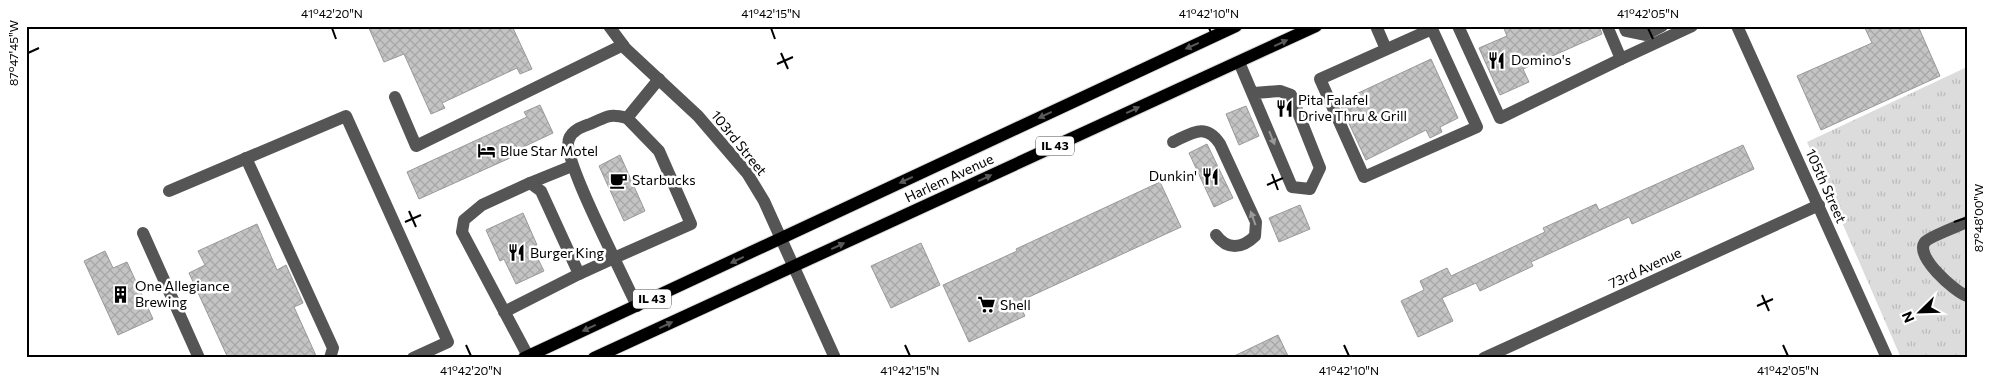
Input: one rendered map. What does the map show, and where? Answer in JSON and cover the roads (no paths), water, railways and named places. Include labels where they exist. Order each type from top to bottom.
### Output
[{"type":"main road","name":"Harlem Avenue","points":[[526,357],[1236,26]]},
{"type":"main road","name":"Harlem Avenue","points":[[594,358],[1316,26]]},
{"type":"street","name":"103rd Street","points":[[609,26],[622,45],[698,116],[747,173],[764,201],[835,358]]},
{"type":"street","points":[[1376,26],[1386,49]]},
{"type":"street","points":[[1458,26],[1500,118],[1692,26]]},
{"type":"street","points":[[1607,26],[1621,59]]},
{"type":"street","points":[[1625,28],[1645,35],[1662,26]]},
{"type":"street","name":"105th Street","points":[[1738,26],[1887,358]]},
{"type":"street","points":[[1625,28],[1635,52]]},
{"type":"street","points":[[1432,29],[1477,127],[1364,177],[1320,79],[1386,49],[1432,29]]},
{"type":"street","points":[[395,98],[416,146],[622,45]]},
{"type":"street","points":[[1239,62],[1254,93],[1292,187],[1310,189],[1320,168],[1291,95],[1280,91],[1254,93]]},
{"type":"street","points":[[627,118],[659,79]]},
{"type":"street","points":[[504,312],[579,274],[614,258],[691,224],[659,151],[627,118],[612,114],[576,130],[569,138],[566,147],[572,166],[614,258],[637,306]]},
{"type":"street","points":[[169,192],[346,116],[448,342],[413,358]]},
{"type":"street","points":[[1173,142],[1199,130],[1212,134],[1220,144],[1256,222],[1255,236],[1244,245],[1237,247],[1228,246],[1221,242],[1216,235]]},
{"type":"street","points":[[246,158],[333,348],[330,358]]},
{"type":"street","points":[[526,357],[462,232],[464,220],[482,206],[572,166]]},
{"type":"street","points":[[530,184],[541,191],[579,274]]},
{"type":"street","name":"73rd Avenue","points":[[1484,358],[1819,205]]},
{"type":"street","points":[[1967,222],[1930,237],[1924,242],[1923,248],[1938,273],[1950,286],[1967,296]]},
{"type":"street","points":[[143,233],[199,358]]},
{"type":"place","name":"Domino's","points":[[1497,60]]},
{"type":"place","name":"Pita Falafel Drive Thru & Grill","points":[[1284,108]]},
{"type":"place","name":"Blue Star Motel","points":[[486,151]]},
{"type":"place","name":"Dunkin'","points":[[1211,176]]},
{"type":"place","name":"Starbucks","points":[[618,180]]},
{"type":"place","name":"Burger King","points":[[516,253]]},
{"type":"place","name":"One Allegiance Brewing","points":[[121,294]]},
{"type":"place","name":"Shell","points":[[986,305]]}]
